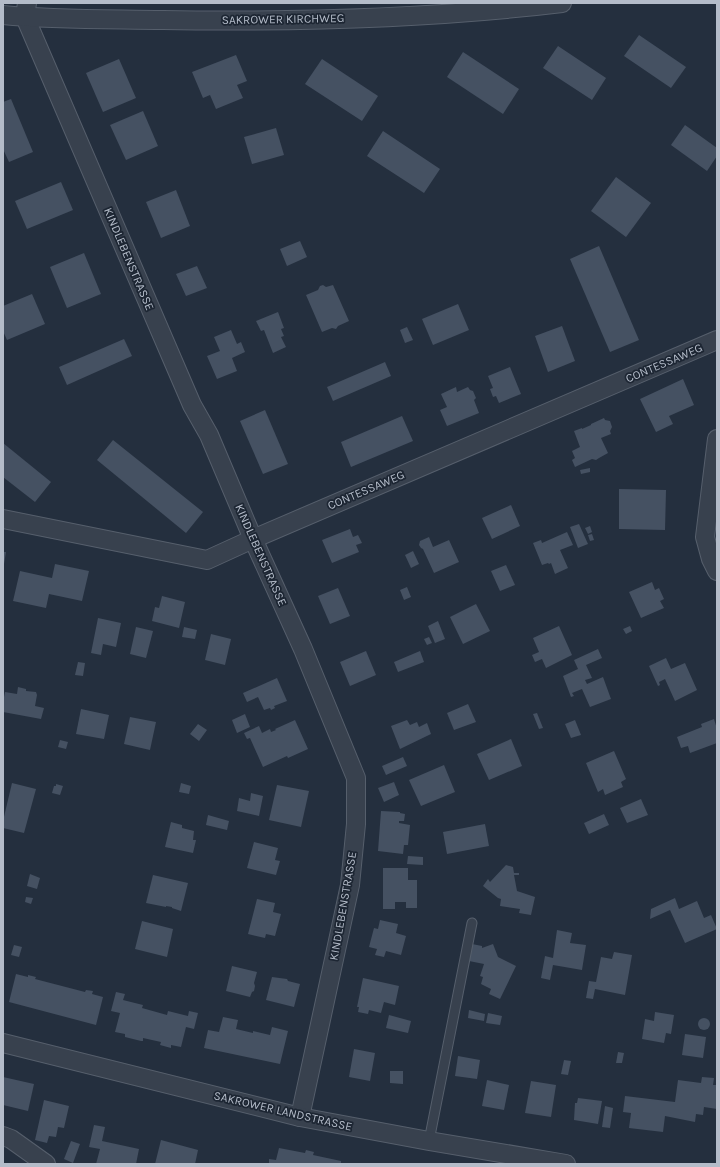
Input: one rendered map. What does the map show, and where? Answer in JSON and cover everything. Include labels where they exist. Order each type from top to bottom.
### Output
[{"type":"street","name":"SAKROWER KIRCHWEG","points":[[3,15],[26,10],[215,21],[408,17],[508,10],[562,3]]},
{"type":"street","name":"KINDLEBENSTRASSE","points":[[26,10],[192,405],[209,435],[253,539],[303,650],[356,778],[356,824],[350,885],[300,1117]]},
{"type":"street","name":"CONTESSAWEG","points":[[3,519],[207,560],[717,340]]},
{"type":"street","points":[[715,562],[705,537],[717,439]]},
{"type":"street","name":"SAKROWER LANDSTRASSE","points":[[3,1043],[300,1117],[566,1164]]},
{"type":"street","points":[[3,1136],[46,1164]]},
{"type":"lane","points":[[429,1141],[472,923]]},
{"type":"building","points":[[639,35],[686,67],[671,88],[624,56]]},
{"type":"building","points":[[558,46],[606,78],[592,100],[543,68]]},
{"type":"building","points":[[463,52],[519,89],[503,114],[447,77]]},
{"type":"building","points":[[236,55],[247,81],[237,85],[243,98],[216,109],[210,95],[203,98],[192,72]]},
{"type":"building","points":[[119,59],[136,98],[103,112],[86,73]]},
{"type":"building","points":[[322,59],[378,96],[362,121],[305,84]]},
{"type":"building","points":[[11,99],[33,152],[9,162],[3,149],[3,102]]},
{"type":"building","points":[[143,111],[158,146],[126,160],[110,125]]},
{"type":"building","points":[[685,125],[717,148],[717,156],[707,171],[671,145]]},
{"type":"building","points":[[276,128],[284,155],[252,164],[244,137]]},
{"type":"building","points":[[383,131],[440,169],[424,193],[367,156]]},
{"type":"building","points":[[616,177],[651,203],[626,237],[591,211]]},
{"type":"building","points":[[61,182],[73,210],[27,229],[15,201]]},
{"type":"building","points":[[176,190],[190,226],[161,238],[146,202]]},
{"type":"building","points":[[300,241],[307,257],[287,266],[280,249]]},
{"type":"building","points":[[599,246],[639,340],[610,352],[570,259]]},
{"type":"building","points":[[84,253],[101,294],[67,308],[50,267]]},
{"type":"building","points":[[197,266],[207,288],[186,296],[176,274]]},
{"type":"building","points":[[323,285],[326,287],[333,285],[349,321],[338,326],[336,329],[332,328],[322,332],[306,295],[318,290],[320,286]]},
{"type":"building","points":[[32,294],[45,324],[7,340],[3,331],[3,306]]},
{"type":"building","points":[[458,304],[469,330],[433,345],[422,319]]},
{"type":"building","points":[[278,312],[284,328],[281,329],[284,336],[281,337],[286,347],[273,353],[264,330],[261,331],[256,321]]},
{"type":"building","points":[[562,326],[575,361],[548,372],[535,336]]},
{"type":"building","points":[[407,327],[413,340],[405,343],[400,330]]},
{"type":"building","points":[[231,330],[237,344],[241,342],[245,352],[232,358],[237,371],[217,379],[207,356],[220,351],[214,337]]},
{"type":"building","points":[[124,339],[132,356],[67,385],[59,367]]},
{"type":"building","points":[[385,362],[391,376],[333,401],[327,387]]},
{"type":"building","points":[[510,367],[521,394],[499,403],[496,396],[493,397],[490,389],[493,388],[488,376]]},
{"type":"building","points":[[683,379],[694,405],[669,416],[673,424],[656,432],[640,399]]},
{"type":"building","points":[[456,387],[457,392],[468,387],[473,391],[476,398],[474,400],[479,413],[447,426],[440,410],[447,407],[441,394]]},
{"type":"building","points":[[265,410],[288,464],[263,474],[240,421]]},
{"type":"building","points":[[402,416],[413,441],[351,467],[341,442]]},
{"type":"building","points":[[604,418],[605,420],[610,421],[612,427],[610,431],[611,434],[601,438],[608,453],[596,460],[592,459],[575,467],[572,460],[575,458],[572,451],[580,447],[574,431],[582,429]]},
{"type":"building","points":[[113,440],[203,512],[186,533],[97,460]]},
{"type":"building","points":[[3,443],[51,482],[35,502],[3,477]]},
{"type":"building","points":[[590,468],[590,472],[581,474],[580,470]]},
{"type":"building","points":[[619,489],[666,490],[665,530],[619,529]]},
{"type":"building","points":[[511,505],[520,526],[492,539],[482,518]]},
{"type":"building","points":[[579,524],[588,544],[578,548],[570,527]]},
{"type":"building","points":[[590,526],[592,532],[588,534],[585,528]]},
{"type":"building","points":[[350,529],[353,537],[358,535],[362,543],[356,545],[359,552],[332,563],[322,540]]},
{"type":"building","points":[[567,532],[573,545],[560,550],[568,568],[555,574],[551,563],[542,565],[533,543],[541,540],[542,543]]},
{"type":"building","points":[[592,534],[594,540],[590,541],[588,535]]},
{"type":"building","points":[[429,537],[433,547],[449,540],[459,562],[434,573],[423,549],[419,545],[420,541]]},
{"type":"building","points":[[413,551],[419,564],[411,568],[405,555]]},
{"type":"building","points":[[3,552],[6,552],[4,564],[3,564]]},
{"type":"building","points":[[55,564],[89,571],[82,601],[49,594],[46,608],[13,601],[20,571],[52,578]]},
{"type":"building","points":[[506,565],[515,585],[500,591],[491,571]]},
{"type":"building","points":[[652,582],[655,590],[659,588],[664,599],[660,601],[664,608],[641,618],[629,592]]},
{"type":"building","points":[[407,587],[411,597],[404,600],[400,590]]},
{"type":"building","points":[[338,588],[350,616],[330,624],[318,596]]},
{"type":"building","points":[[162,596],[185,602],[179,628],[152,621],[155,607],[159,608]]},
{"type":"building","points":[[476,604],[490,631],[463,644],[450,617]]},
{"type":"building","points":[[98,618],[121,623],[116,647],[103,644],[101,655],[91,653]]},
{"type":"building","points":[[438,621],[445,639],[435,643],[428,626]]},
{"type":"building","points":[[559,626],[572,655],[546,668],[542,659],[535,662],[532,655],[539,652],[533,638]]},
{"type":"building","points":[[630,626],[632,631],[626,634],[623,629]]},
{"type":"building","points":[[136,627],[153,631],[146,658],[130,654]]},
{"type":"building","points":[[184,627],[197,630],[195,639],[182,637]]},
{"type":"building","points":[[211,634],[231,639],[225,665],[205,660]]},
{"type":"building","points":[[429,637],[432,643],[427,645],[424,639]]},
{"type":"building","points":[[598,649],[602,658],[586,665],[592,678],[585,680],[587,684],[603,677],[611,699],[590,707],[582,689],[572,693],[574,696],[571,697],[563,676],[578,669],[574,660]]},
{"type":"building","points":[[366,651],[376,675],[350,686],[340,662]]},
{"type":"building","points":[[420,651],[424,662],[398,672],[394,662]]},
{"type":"building","points":[[666,658],[671,669],[685,663],[697,690],[675,701],[665,679],[659,682],[660,685],[658,686],[649,666]]},
{"type":"building","points":[[78,662],[85,663],[83,676],[75,675]]},
{"type":"building","points":[[277,678],[287,701],[274,706],[275,708],[271,710],[270,708],[264,710],[258,697],[247,702],[243,693]]},
{"type":"building","points":[[18,687],[26,689],[26,691],[36,692],[37,695],[35,706],[44,708],[41,719],[3,712],[5,692],[17,694]]},
{"type":"building","points":[[468,704],[476,722],[454,730],[447,713]]},
{"type":"building","points":[[81,709],[109,715],[104,739],[76,734]]},
{"type":"building","points":[[537,713],[543,728],[539,729],[533,714]]},
{"type":"building","points":[[245,714],[250,727],[237,733],[232,720]]},
{"type":"building","points":[[130,717],[156,722],[150,750],[124,744]]},
{"type":"building","points":[[714,719],[717,729],[717,743],[690,753],[688,746],[681,748],[677,737],[702,727],[701,724]]},
{"type":"building","points":[[295,720],[308,749],[288,758],[287,756],[263,767],[250,738],[247,739],[244,733],[259,726],[262,733],[270,729],[271,732]]},
{"type":"building","points":[[407,720],[410,725],[417,722],[419,727],[427,723],[431,734],[400,749],[391,726]]},
{"type":"building","points":[[575,720],[581,735],[571,738],[565,724]]},
{"type":"building","points":[[198,724],[207,730],[199,741],[190,734]]},
{"type":"building","points":[[511,739],[522,766],[489,780],[477,754]]},
{"type":"building","points":[[60,740],[68,742],[66,749],[58,747]]},
{"type":"building","points":[[614,751],[626,779],[621,782],[623,787],[605,795],[603,789],[598,792],[586,763]]},
{"type":"building","points":[[403,757],[407,766],[386,775],[382,766]]},
{"type":"building","points":[[444,765],[455,792],[421,806],[409,780]]},
{"type":"building","points":[[394,782],[399,795],[384,802],[378,788]]},
{"type":"building","points":[[12,783],[36,789],[24,833],[3,828],[3,821]]},
{"type":"building","points":[[181,783],[191,786],[189,794],[179,792]]},
{"type":"building","points":[[56,784],[63,786],[60,795],[52,793]]},
{"type":"building","points":[[277,785],[309,791],[301,827],[269,820]]},
{"type":"building","points":[[251,793],[263,796],[259,816],[237,811],[239,798],[250,801]]},
{"type":"building","points":[[641,799],[648,815],[627,823],[620,808]]},
{"type":"building","points":[[381,811],[400,812],[405,814],[404,821],[399,821],[399,823],[410,825],[408,845],[404,845],[403,854],[378,851]]},
{"type":"building","points":[[604,814],[609,825],[589,834],[584,823]]},
{"type":"building","points":[[208,815],[229,821],[227,830],[206,825]]},
{"type":"building","points":[[171,822],[182,825],[182,828],[194,831],[193,840],[196,840],[193,853],[165,847]]},
{"type":"building","points":[[485,824],[489,846],[447,854],[443,832]]},
{"type":"building","points":[[254,842],[278,848],[275,860],[280,861],[276,875],[247,868]]},
{"type":"building","points":[[408,856],[423,857],[423,865],[407,864]]},
{"type":"building","points":[[506,865],[513,867],[514,873],[519,873],[519,875],[514,875],[517,891],[535,897],[531,915],[519,913],[520,909],[500,906],[501,899],[483,886],[488,879],[490,882]]},
{"type":"building","points":[[383,868],[408,868],[408,880],[417,880],[417,908],[406,908],[406,902],[395,902],[395,909],[383,909]]},
{"type":"building","points":[[30,874],[40,878],[37,889],[27,886]]},
{"type":"building","points":[[153,875],[188,883],[181,911],[172,907],[146,903]]},
{"type":"building","points":[[26,897],[33,898],[31,904],[25,902]]},
{"type":"building","points":[[675,898],[679,909],[697,901],[704,918],[711,915],[717,929],[685,943],[670,910],[650,919],[651,909]]},
{"type":"building","points":[[257,899],[275,903],[273,912],[281,914],[275,936],[266,934],[265,938],[248,934]]},
{"type":"building","points":[[380,920],[398,924],[396,933],[406,936],[401,955],[386,951],[384,957],[375,955],[377,949],[369,947],[374,928],[378,929]]},
{"type":"building","points":[[142,921],[173,929],[167,957],[135,949]]},
{"type":"building","points":[[557,930],[572,933],[570,943],[586,945],[582,970],[553,965],[550,980],[541,978],[545,956],[553,958]]},
{"type":"building","points":[[472,944],[482,946],[482,948],[493,944],[498,957],[516,966],[500,999],[489,994],[491,989],[481,984],[483,977],[480,976],[484,964],[469,961]]},
{"type":"building","points":[[14,945],[22,947],[19,957],[11,955]]},
{"type":"building","points":[[614,952],[632,955],[625,995],[595,989],[593,999],[586,998],[589,981],[596,982],[601,957],[612,959]]},
{"type":"building","points":[[232,966],[257,972],[254,983],[254,991],[250,997],[226,991]]},
{"type":"building","points":[[16,974],[36,977],[35,979],[85,992],[86,990],[93,991],[92,994],[103,997],[96,1025],[9,1002]]},
{"type":"building","points":[[272,977],[287,979],[288,981],[300,984],[294,1007],[266,1000]]},
{"type":"building","points":[[363,978],[399,986],[395,1005],[384,1002],[381,1013],[369,1010],[368,1014],[358,1012],[359,1007],[357,1007]]},
{"type":"building","points":[[116,992],[125,994],[123,1000],[143,1005],[142,1008],[167,1015],[168,1011],[188,1016],[189,1011],[198,1013],[194,1029],[186,1027],[181,1047],[171,1045],[171,1048],[160,1045],[161,1042],[143,1038],[143,1041],[141,1041],[125,1037],[125,1034],[115,1032],[120,1013],[111,1011]]},
{"type":"building","points":[[469,1010],[485,1014],[484,1021],[468,1018]]},
{"type":"building","points":[[655,1012],[674,1015],[671,1034],[666,1033],[664,1043],[642,1039],[645,1019],[654,1021]]},
{"type":"building","points":[[488,1013],[502,1016],[500,1025],[486,1023]]},
{"type":"building","points":[[389,1015],[411,1021],[408,1033],[386,1028]]},
{"type":"building","points":[[223,1017],[238,1020],[236,1029],[253,1033],[253,1031],[270,1035],[272,1027],[288,1031],[280,1064],[204,1048],[208,1030],[219,1032]]},
{"type":"building","points":[[702,1018],[706,1018],[710,1024],[706,1030],[702,1030],[698,1026],[698,1022]]},
{"type":"building","points":[[685,1034],[706,1037],[703,1058],[682,1055]]},
{"type":"building","points":[[354,1049],[375,1053],[370,1081],[349,1077]]},
{"type":"building","points":[[618,1052],[624,1053],[622,1063],[616,1063]]},
{"type":"building","points":[[458,1056],[480,1060],[477,1079],[455,1076]]},
{"type":"building","points":[[564,1060],[571,1061],[568,1075],[561,1074]]},
{"type":"building","points":[[390,1071],[403,1071],[403,1084],[390,1083]]},
{"type":"building","points":[[3,1077],[34,1084],[28,1111],[3,1105]]},
{"type":"building","points":[[702,1077],[714,1078],[713,1085],[717,1085],[717,1109],[704,1107],[703,1115],[696,1114],[695,1122],[665,1116],[663,1132],[629,1128],[631,1113],[623,1112],[625,1096],[675,1102],[678,1080],[701,1083]]},
{"type":"building","points":[[487,1080],[509,1085],[504,1110],[482,1106]]},
{"type":"building","points":[[531,1081],[556,1085],[551,1117],[525,1113]]},
{"type":"building","points":[[578,1098],[602,1101],[598,1124],[574,1120],[575,1103],[577,1103]]},
{"type":"building","points":[[44,1100],[69,1106],[64,1128],[58,1127],[56,1137],[49,1136],[47,1143],[35,1140]]},
{"type":"building","points":[[605,1106],[613,1108],[610,1128],[602,1127]]},
{"type":"building","points":[[94,1125],[105,1127],[102,1141],[139,1149],[136,1164],[96,1164],[100,1149],[89,1147]]},
{"type":"building","points":[[161,1140],[198,1150],[195,1164],[155,1164]]},
{"type":"building","points":[[71,1141],[80,1144],[73,1163],[64,1159]]},
{"type":"building","points":[[279,1148],[305,1153],[306,1150],[314,1152],[313,1155],[341,1161],[341,1164],[269,1164],[269,1159],[276,1160]]}]
